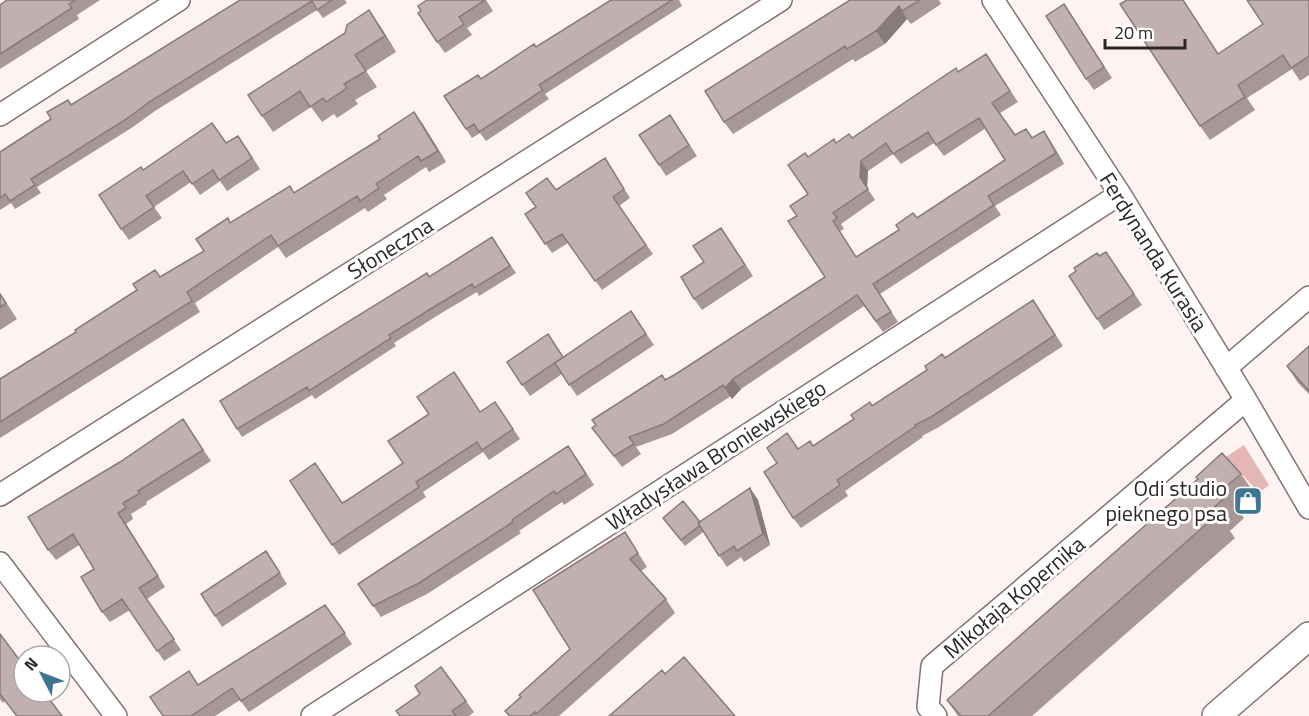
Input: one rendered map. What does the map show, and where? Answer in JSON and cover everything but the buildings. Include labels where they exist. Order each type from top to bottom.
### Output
[{"type":"street","points":[[0,115],[179,0]]},
{"type":"street","name":"Słoneczna","points":[[0,495],[781,0]]},
{"type":"street","name":"Ferdynanda Kurasia","points":[[1000,2],[1120,194],[1309,508]]},
{"type":"street","name":"Władysława Broniewskiego","points":[[312,716],[1120,194]]},
{"type":"street","points":[[1226,368],[1309,297]]},
{"type":"street","name":"Mikołaja Kopernika","points":[[936,716],[928,707],[932,666],[1245,400]]},
{"type":"street","points":[[0,563],[116,716]]},
{"type":"street","points":[[1215,716],[1309,636]]},
{"type":"shaded area","points":[[1244,445],[1269,485],[1259,493],[1226,457]]},
{"type":"place","name":"Odi studio pieknego psa","points":[[1248,501]]}]
